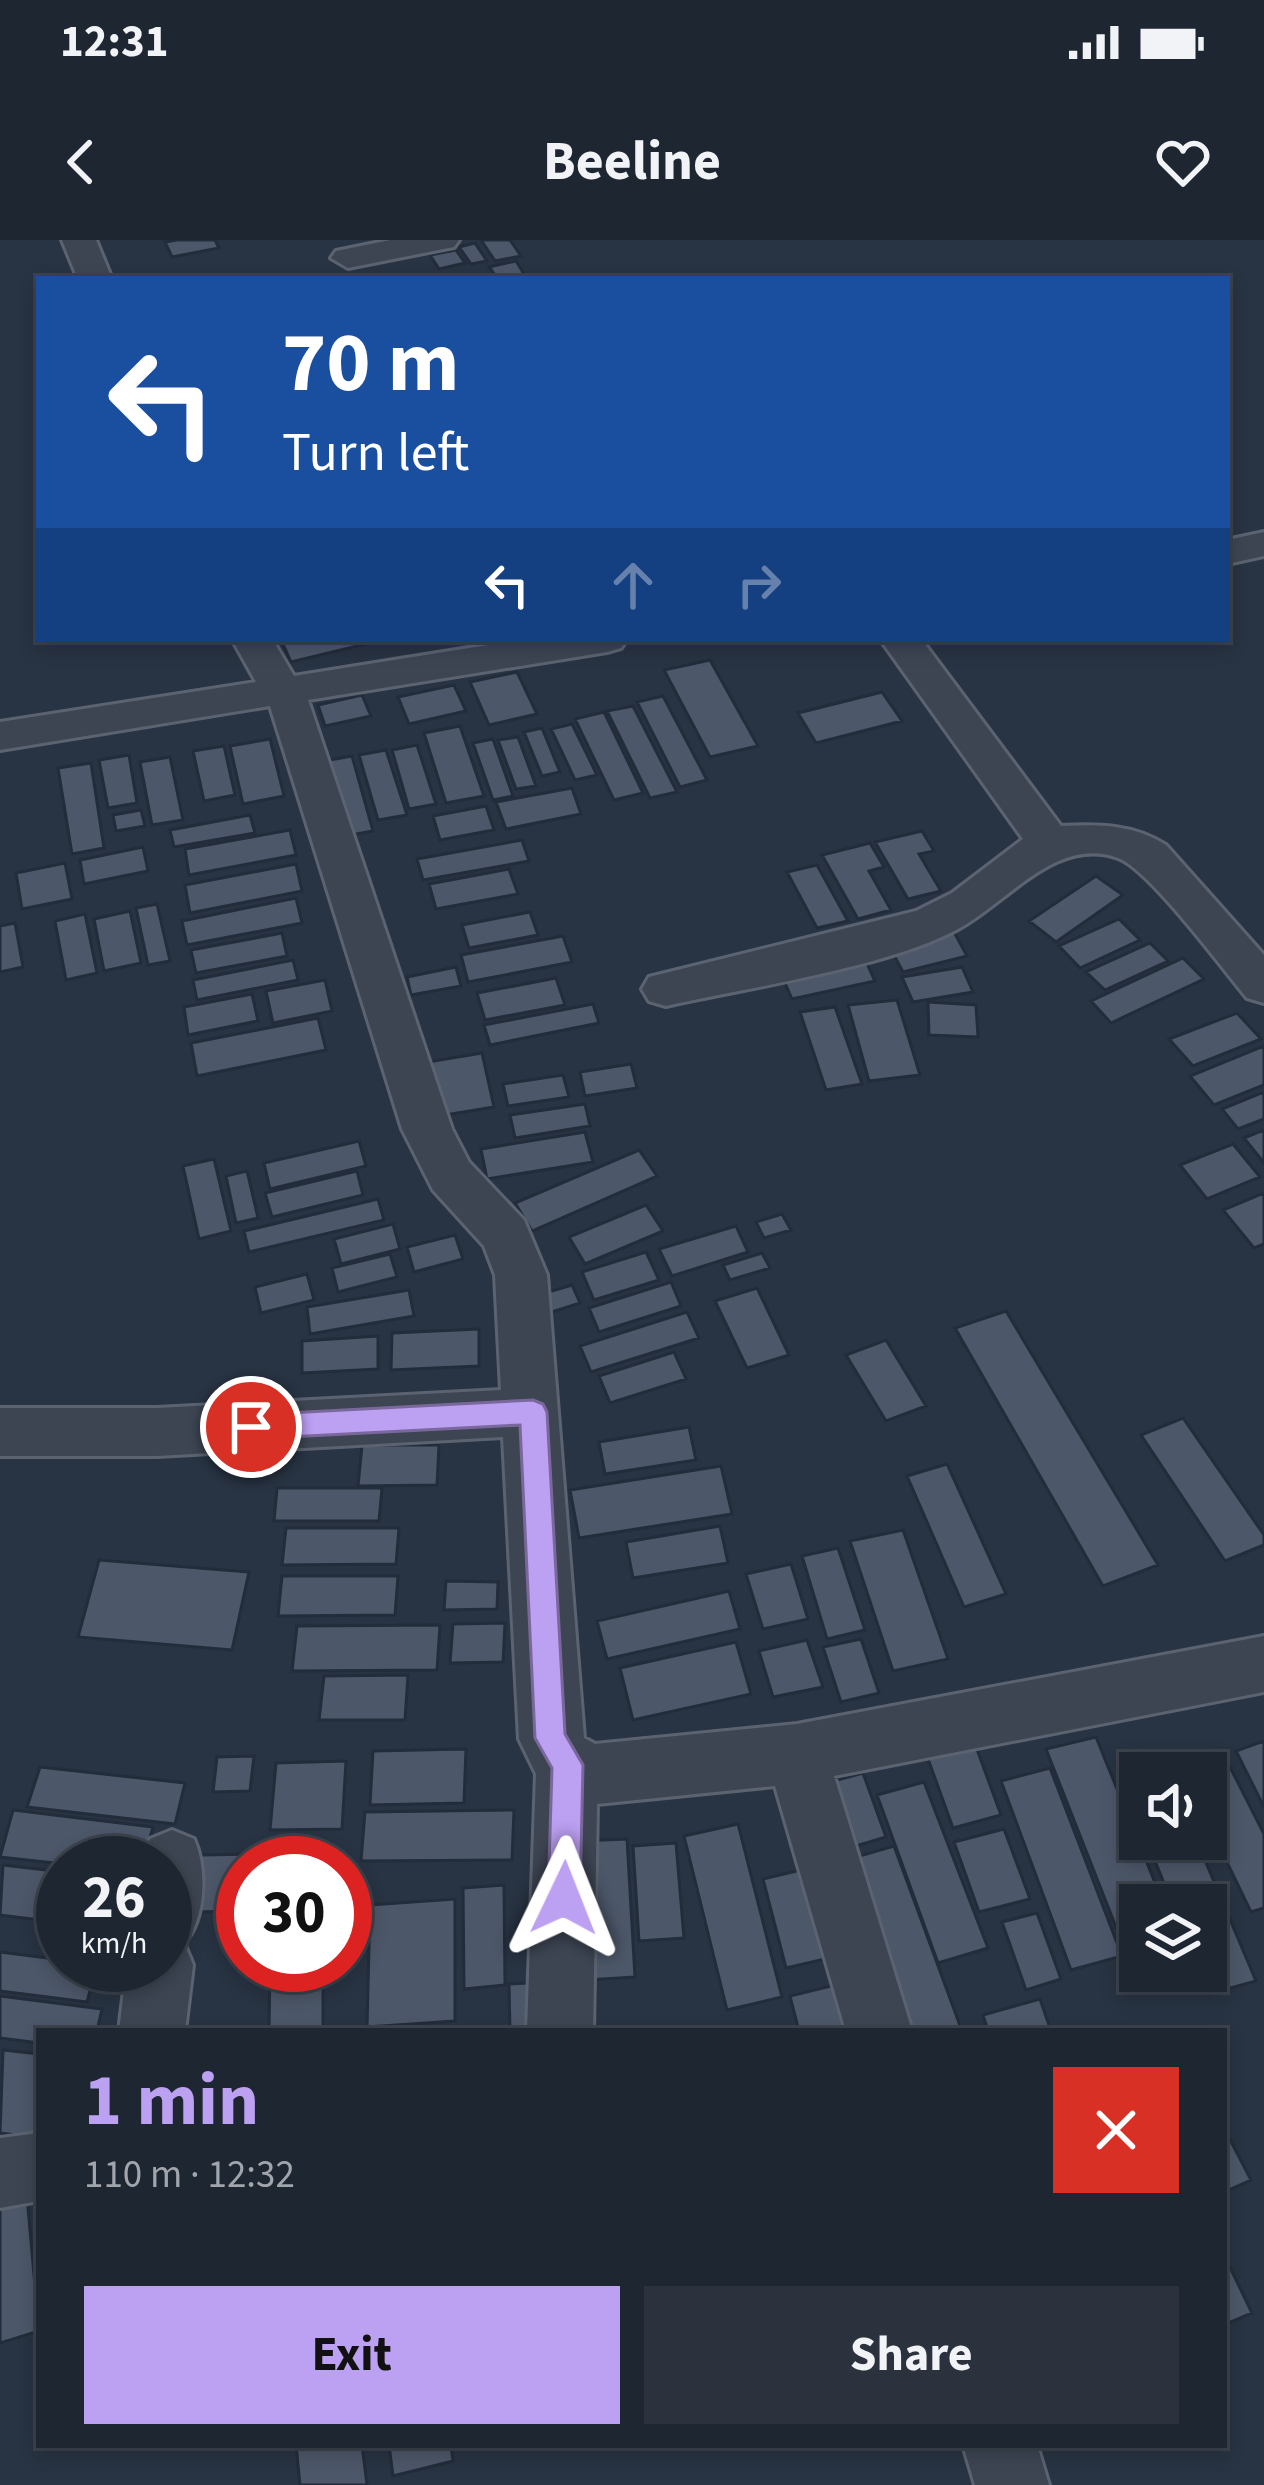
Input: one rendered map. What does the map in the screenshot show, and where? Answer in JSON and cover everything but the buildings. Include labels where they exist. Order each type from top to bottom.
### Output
[{"type":"street","points":[[79,240],[94,276]]},
{"type":"street","points":[[349,259],[442,240]]},
{"type":"street","points":[[1230,551],[1264,544]]},
{"type":"street","points":[[254,642],[298,725],[427,1129],[451,1176],[506,1235],[521,1275],[550,1738],[568,1765],[560,2028]]},
{"type":"street","points":[[0,736],[587,642]]},
{"type":"street","points":[[902,642],[1049,842]]},
{"type":"street","points":[[666,989],[876,941],[932,923],[968,904],[1049,842],[1106,839],[1150,856],[1264,986]]},
{"type":"street","points":[[0,1432],[157,1432],[533,1412]]},
{"type":"street","points":[[568,1765],[595,1774],[797,1754],[1264,1664]]},
{"type":"street","points":[[797,1754],[878,2028]]},
{"type":"street","points":[[152,2028],[157,1992]]},
{"type":"street","points":[[0,2173],[36,2167]]},
{"type":"street","points":[[1001,2448],[1012,2485]]},
{"type":"route","points":[[251,1427],[533,1412],[550,1738],[568,1765],[564,1898]]}]
